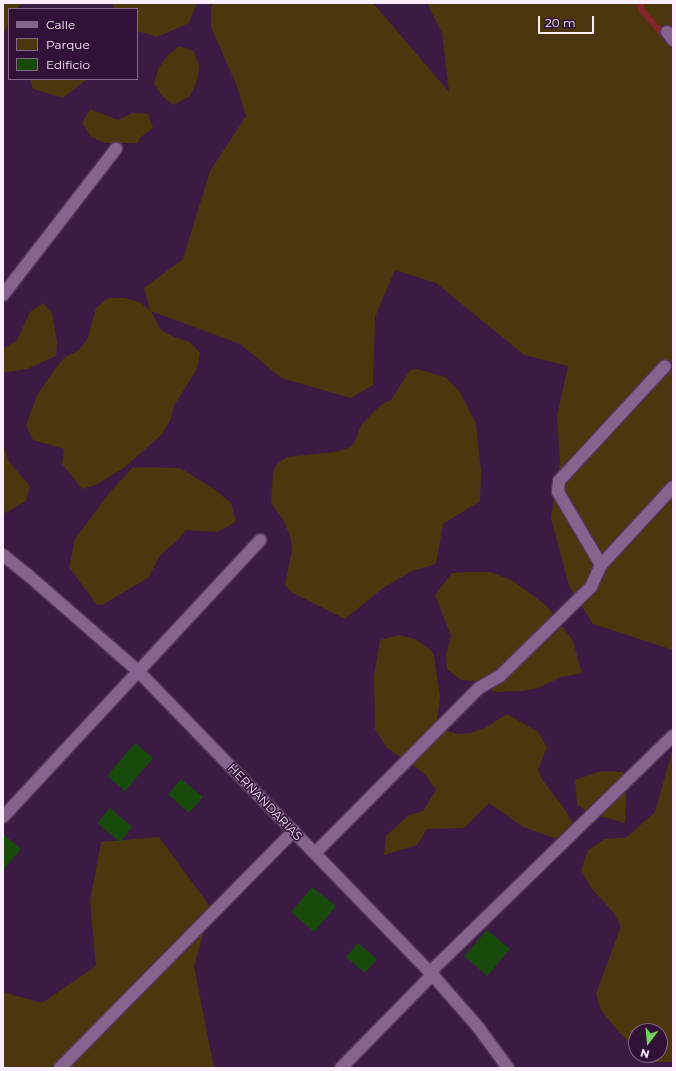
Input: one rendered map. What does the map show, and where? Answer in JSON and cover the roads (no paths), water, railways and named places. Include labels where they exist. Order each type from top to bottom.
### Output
[{"type":"street","points":[[3,295],[116,149]]},
{"type":"street","points":[[601,565],[558,492],[559,481],[665,366]]},
{"type":"street","points":[[315,853],[479,688],[500,676],[591,587],[601,565],[673,487]]},
{"type":"street","points":[[3,817],[260,540]]},
{"type":"street","name":"HERNANDARIAS","points":[[3,555],[138,671],[432,973],[478,1026],[508,1068]]},
{"type":"street","points":[[341,1068],[432,973],[673,736]]},
{"type":"street","points":[[60,1068],[294,831]]},
{"type":"waterway","points":[[641,3],[642,10],[665,36]]}]
